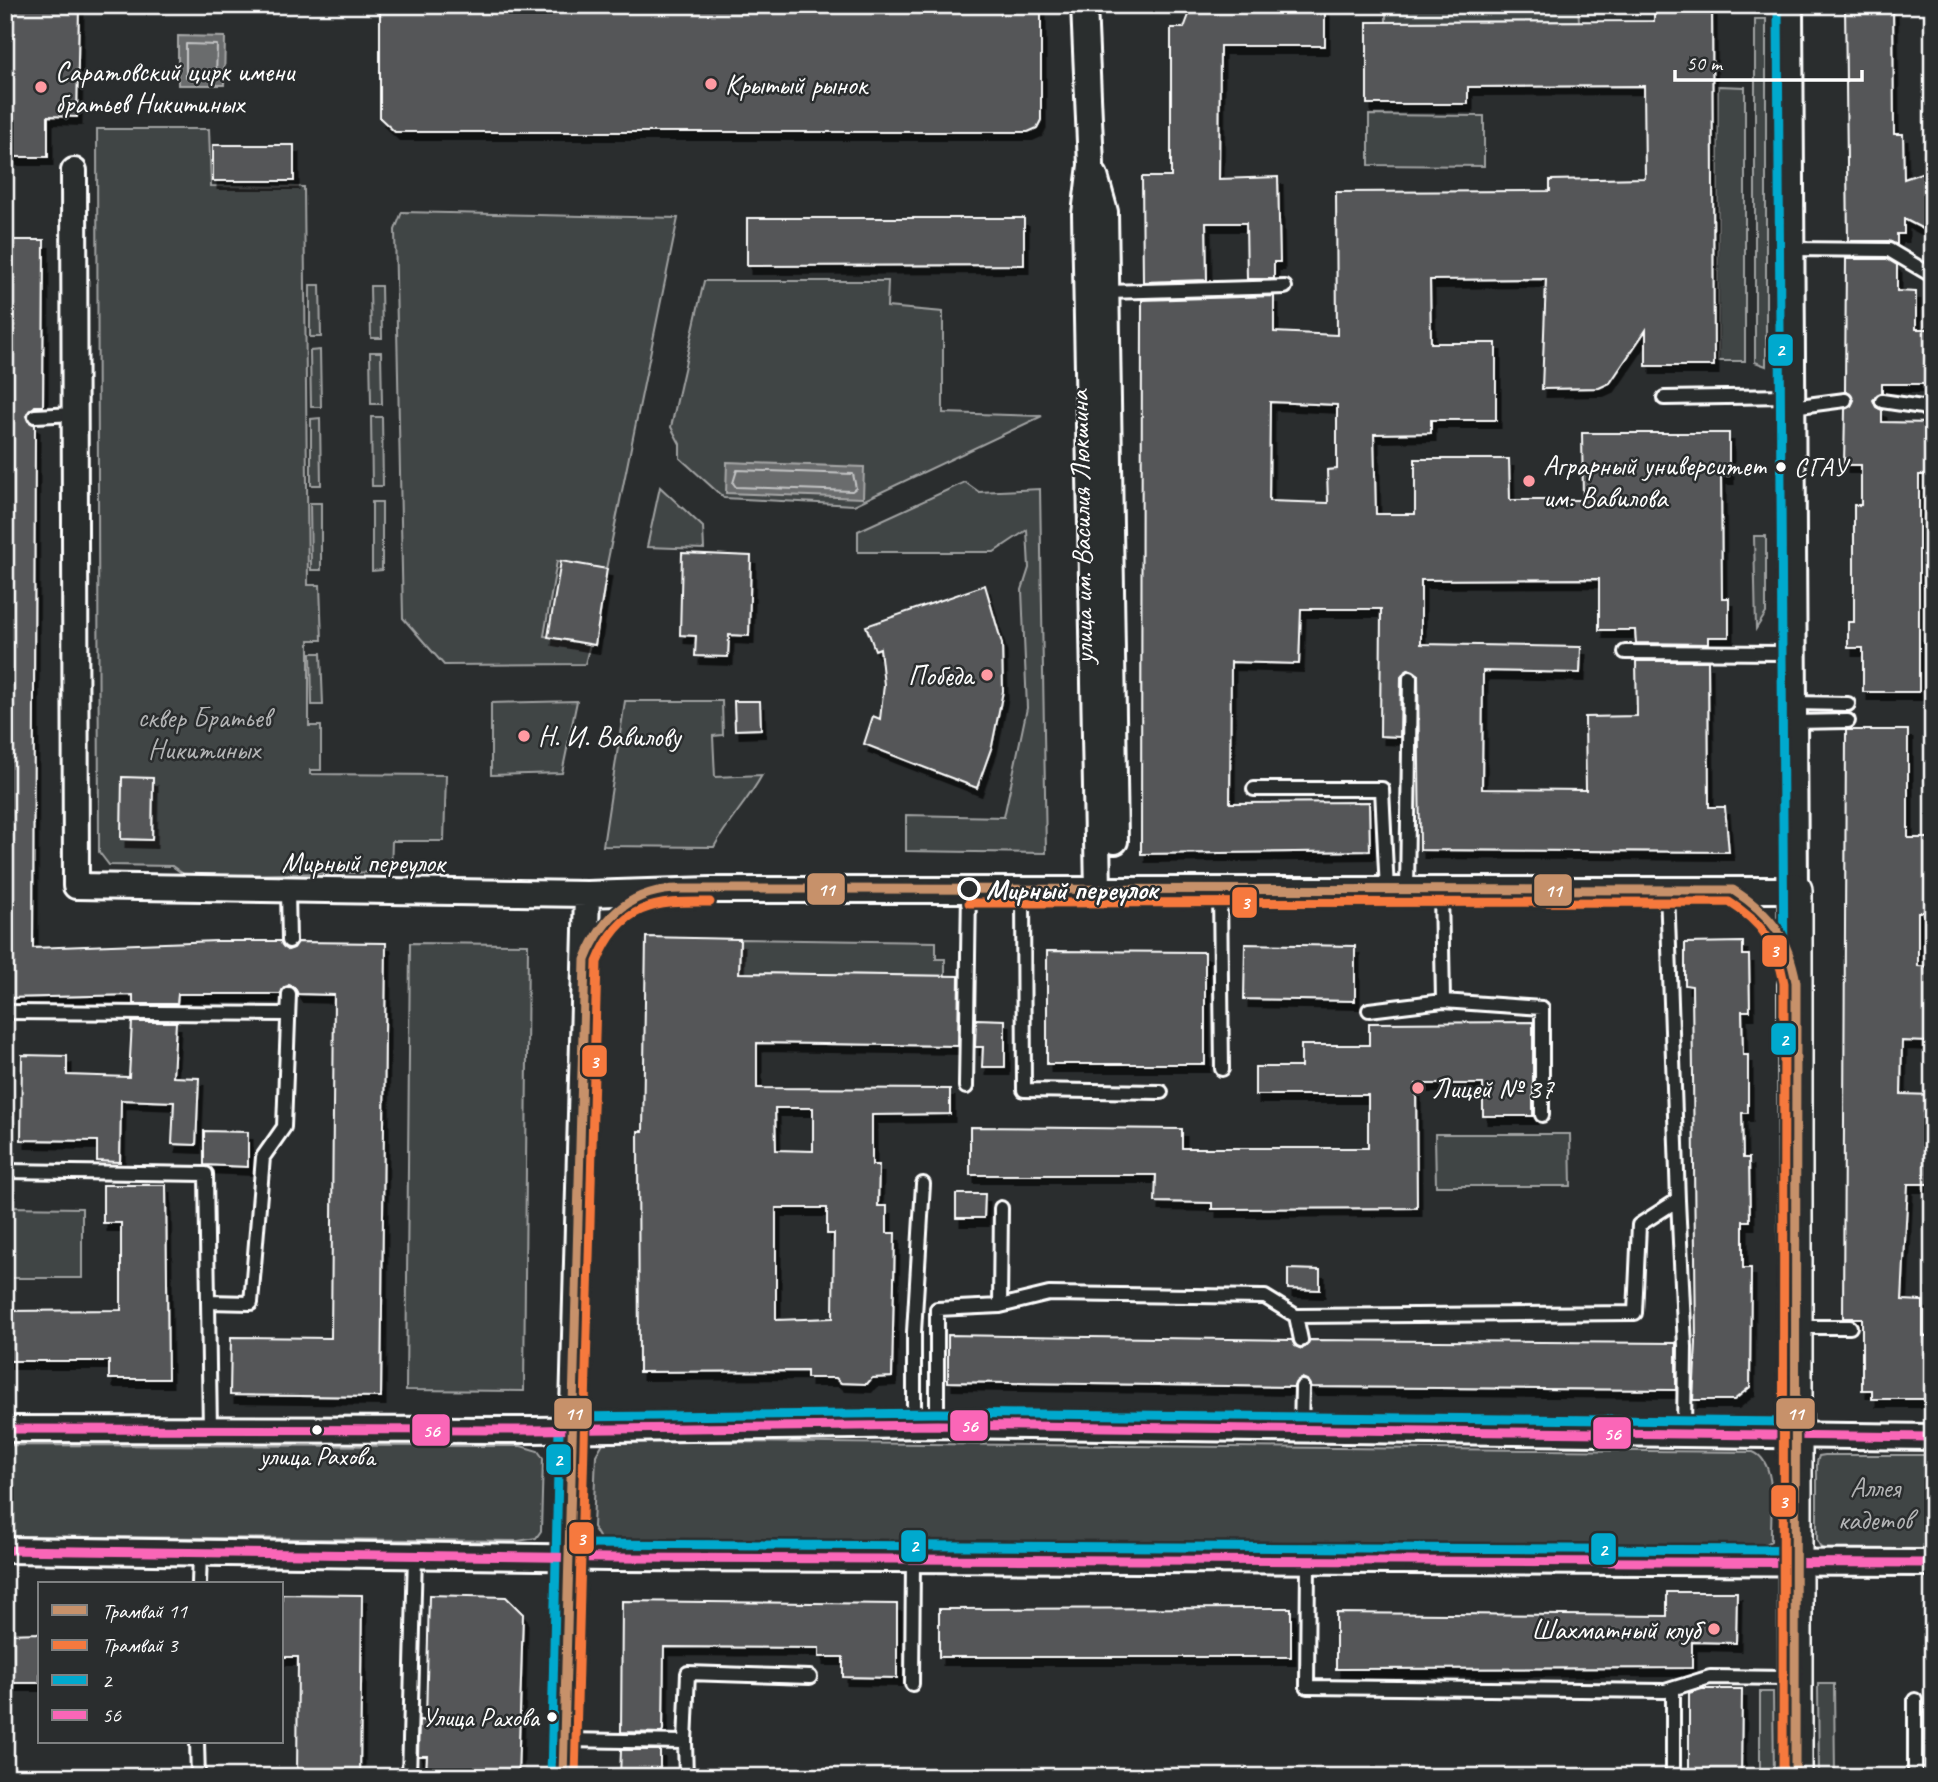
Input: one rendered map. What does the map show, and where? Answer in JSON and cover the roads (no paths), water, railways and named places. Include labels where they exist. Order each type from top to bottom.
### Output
[{"type":"street","name":"улица им. Василия Люкшина","points":[[1084,5],[1091,165],[1085,214],[1107,891]]},
{"type":"street","points":[[1790,5],[1796,982],[1795,1777]]},
{"type":"street","name":"улица им. Василия Люкшина","points":[[1091,165],[1105,212],[1107,292],[1107,891]]},
{"type":"street","points":[[74,172],[75,414]]},
{"type":"street","name":"Мирный переулок","points":[[75,414],[76,886],[587,894],[1795,890]]},
{"type":"street","points":[[563,1777],[587,894]]},
{"type":"street","points":[[5,1429],[571,1429],[925,1425],[1933,1437]]},
{"type":"street","points":[[5,1550],[913,1560],[1933,1563]]},
{"type":"lane","points":[[1791,249],[1889,250],[1933,276]]},
{"type":"lane","points":[[1107,292],[1285,287]]},
{"type":"lane","points":[[1664,398],[1792,402],[1845,400]]},
{"type":"lane","points":[[1882,401],[1922,407],[1933,414]]},
{"type":"lane","points":[[35,416],[75,414]]},
{"type":"lane","points":[[1625,652],[1794,653]]},
{"type":"lane","points":[[1397,891],[1410,677]]},
{"type":"lane","points":[[1794,712],[1848,704]]},
{"type":"lane","points":[[1794,712],[1848,721]]},
{"type":"lane","points":[[1254,789],[1382,789],[1397,891]]},
{"type":"lane","points":[[1667,890],[1685,1347],[1684,1432]]},
{"type":"lane","points":[[288,891],[289,942]]},
{"type":"lane","points":[[967,1087],[969,891]]},
{"type":"lane","points":[[1023,891],[1024,1090],[1161,1092]]},
{"type":"lane","points":[[1220,891],[1223,1069]]},
{"type":"lane","points":[[1441,891],[1443,1000]]},
{"type":"lane","points":[[208,1302],[251,1303],[263,1157],[284,1127],[289,994]]},
{"type":"lane","points":[[1369,1010],[1443,1000],[1542,1008],[1542,1115]]},
{"type":"lane","points":[[5,1012],[288,1014]]},
{"type":"lane","points":[[5,1171],[206,1174],[210,1429]]},
{"type":"lane","points":[[923,1184],[914,1332],[925,1425]]},
{"type":"lane","points":[[925,1425],[937,1309],[1000,1307],[1049,1294],[1265,1297],[1296,1316],[1635,1313],[1639,1225],[1678,1200]]},
{"type":"lane","points":[[1000,1307],[1001,1208]]},
{"type":"lane","points":[[1296,1316],[1301,1340]]},
{"type":"lane","points":[[1795,1328],[1850,1327]]},
{"type":"lane","points":[[1301,1429],[1302,1387]]},
{"type":"lane","points":[[199,1582],[200,1552]]},
{"type":"lane","points":[[409,1777],[415,1555]]},
{"type":"lane","points":[[912,1684],[913,1560]]},
{"type":"lane","points":[[1308,1561],[1307,1687],[1674,1690],[1710,1677],[1795,1678]]},
{"type":"lane","points":[[687,1777],[685,1742],[688,1673],[810,1677]]},
{"type":"lane","points":[[1673,1777],[1674,1690]]},
{"type":"lane","points":[[1915,1700],[1915,1777]]},
{"type":"lane","points":[[564,1740],[685,1742]]},
{"type":"lane","points":[[197,1744],[198,1777]]},
{"type":"water","points":[[178,36],[225,37],[224,85],[178,85]]},
{"type":"water","points":[[727,462],[864,467],[863,498],[726,493]]},
{"type":"tram line","name":"11","points":[[563,1777],[585,960],[600,931],[621,908],[647,894],[680,889],[1733,890],[1758,908],[1783,940],[1796,982],[1795,1777]]},
{"type":"tram line","name":"3","points":[[575,1777],[597,962],[616,928],[641,910],[672,903],[710,902]]},
{"type":"tram line","name":"3","points":[[969,903],[1729,902],[1751,918],[1767,936],[1777,957],[1784,983],[1783,1777]]},
{"type":"place","name":"Крытый рынок","points":[[711,84]]},
{"type":"place","name":"Саратовский цирк имени братьев Никитиных","points":[[41,87]]},
{"type":"place","name":"СГАУ","points":[[1781,467]]},
{"type":"place","name":"Аграрный университет им. Вавилова","points":[[1529,481]]},
{"type":"place","name":"Победа","points":[[987,675]]},
{"type":"place","name":"Н. И. Вавилову","points":[[524,736]]},
{"type":"place","name":"Мирный переулок","points":[[969,889]]},
{"type":"place","name":"Лицей № 37","points":[[1418,1088]]},
{"type":"place","name":"улица Рахова","points":[[317,1430]]},
{"type":"place","name":"Шахматный клуб","points":[[1714,1629]]},
{"type":"place","name":"Улица Рахова","points":[[552,1717]]},
{"type":"park label","name":"сквер Братьев Никитиных","points":[[204,733]]},
{"type":"park label","name":"Аллея кадетов","points":[[1875,1503]]}]
